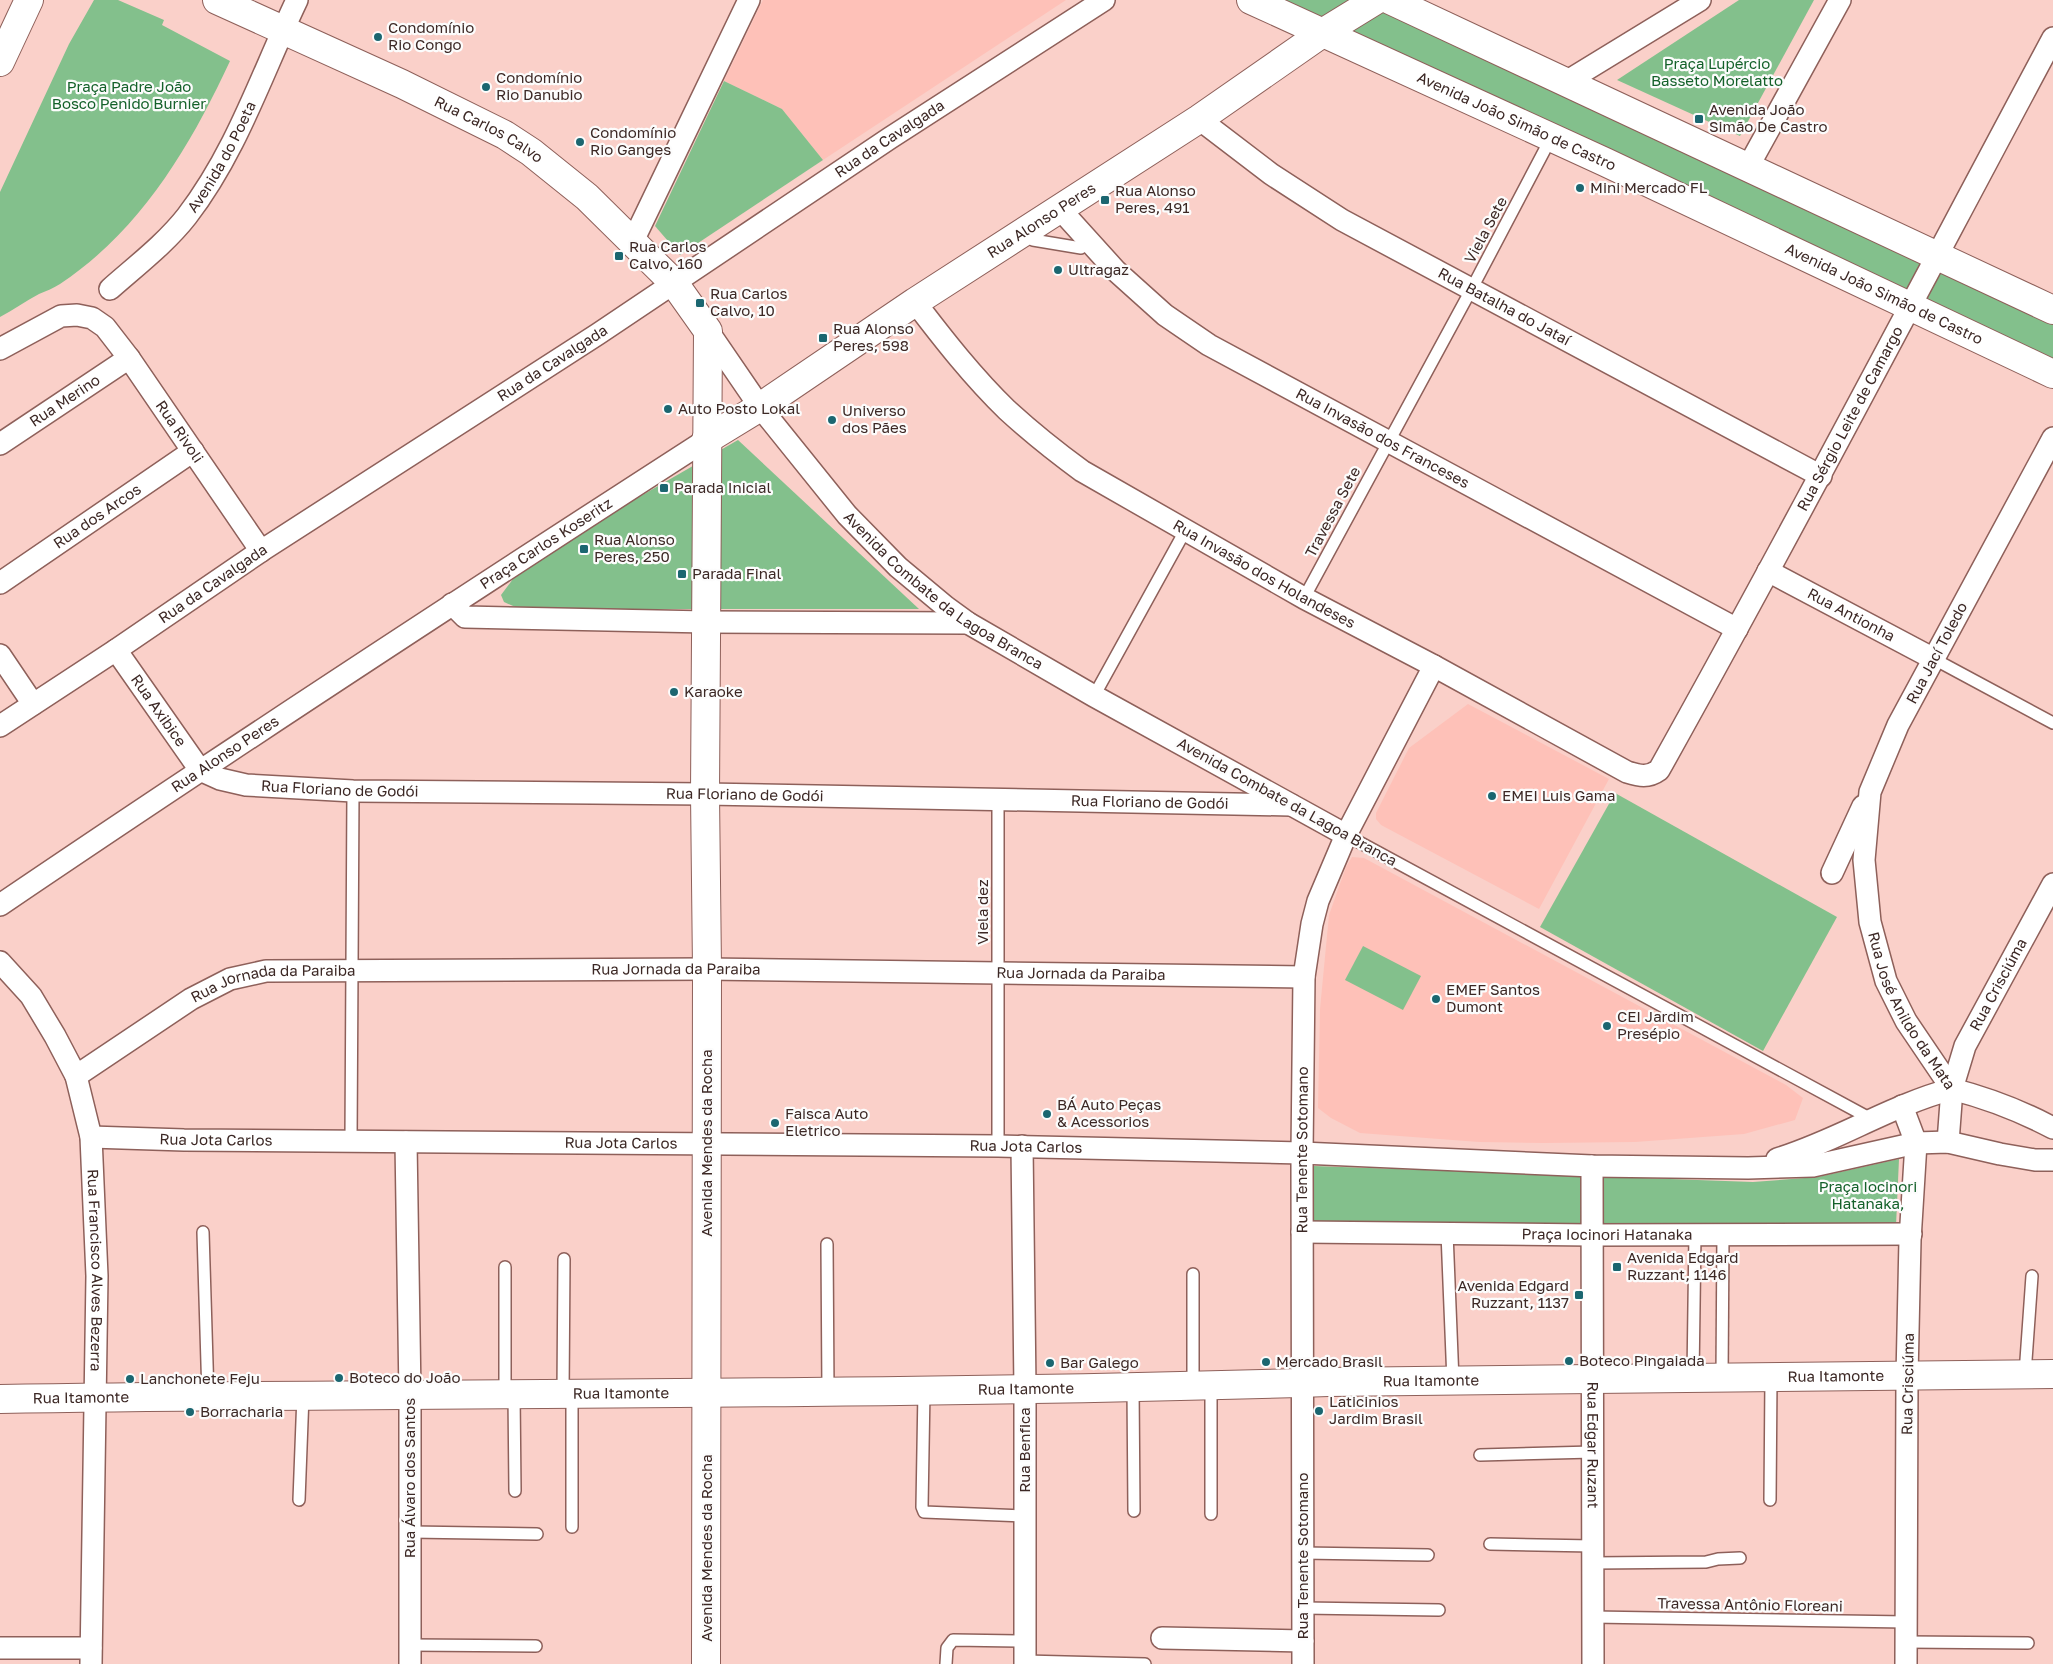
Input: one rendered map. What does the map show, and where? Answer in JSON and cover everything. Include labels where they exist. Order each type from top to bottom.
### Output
[{"type":"street","points":[[0,62],[29,0]]},
{"type":"street","name":"Rua Carlos Calvo","points":[[217,0],[402,84],[505,135],[531,152],[587,196],[674,283],[760,407]]},
{"type":"street","name":"Avenida do Poeta","points":[[110,289],[155,250],[186,217],[214,178],[233,144],[297,0]]},
{"type":"street","points":[[633,241],[749,0]]},
{"type":"street","name":"Rua da Cavalgada","points":[[0,726],[260,552],[674,283],[890,138],[1104,0]]},
{"type":"street","name":"Avenida João Simão de Castro","points":[[1251,0],[1324,32],[2053,374]]},
{"type":"street","name":"Rua Alonso Peres","points":[[706,440],[760,407],[1024,230],[1199,119],[1324,32],[1376,0]]},
{"type":"street","points":[[1390,0],[2053,310]]},
{"type":"street","points":[[1566,82],[1700,0]]},
{"type":"street","points":[[1748,168],[1840,0]]},
{"type":"street","name":"Rua Sérgio Leite de Camargo","points":[[1658,770],[1738,629],[1821,476],[2053,38]]},
{"type":"street","name":"Rua Batalha do Jataí","points":[[1199,119],[1271,174],[1342,220],[1821,476]]},
{"type":"street","name":"Rua Invasão dos Franceses","points":[[1059,208],[1116,271],[1165,315],[1209,345],[1738,629]]},
{"type":"street","name":"Rua Invasão dos Holandeses","points":[[915,302],[962,362],[1007,410],[1048,446],[1082,471],[1304,598],[1434,666],[1628,772],[1645,777],[1658,770]]},
{"type":"street","name":"Rua Rivoli","points":[[0,349],[61,316],[77,314],[92,318],[105,327],[130,358],[260,552]]},
{"type":"street","points":[[707,622],[706,440],[708,331]]},
{"type":"street","name":"Rua Merino","points":[[0,444],[130,358]]},
{"type":"street","name":"Avenida Combate da Lagoa Branca","points":[[760,407],[847,514],[898,567],[968,623],[1094,696],[1346,835]]},
{"type":"street","name":"Rua Jací Toledo","points":[[1866,882],[1864,860],[1870,792],[1898,725],[2053,438]]},
{"type":"street","name":"Praça Carlos Koseritz","points":[[452,604],[706,440]]},
{"type":"street","name":"Rua dos Arcos","points":[[0,584],[193,451]]},
{"type":"street","name":"Rua Antionha","points":[[1768,571],[1934,659]]},
{"type":"street","points":[[452,604],[465,616],[707,622],[968,623]]},
{"type":"street","name":"Rua Alonso Peres","points":[[0,905],[200,770],[452,604]]},
{"type":"street","name":"Avenida Mendes da Rocha","points":[[706,1664],[707,969],[705,794],[707,622]]},
{"type":"street","name":"Rua Axibice","points":[[116,650],[200,770]]},
{"type":"street","points":[[0,655],[33,704]]},
{"type":"street","name":"Rua Tenente Sotomano","points":[[1303,1664],[1301,1383],[1304,976],[1312,924],[1318,901],[1346,835],[1434,666]]},
{"type":"street","name":"Rua Floriano de Godói","points":[[200,770],[220,779],[246,785],[353,791],[705,794],[1291,805]]},
{"type":"street","points":[[1832,872],[1870,792]]},
{"type":"street","name":"Rua José Anildo da Mata","points":[[1866,882],[1870,922],[1886,981],[1906,1021],[1952,1089],[1975,1095],[2031,1117],[2053,1128]]},
{"type":"street","name":"Rua Crisciúma","points":[[1948,1142],[1952,1089],[1965,1046],[2053,884]]},
{"type":"street","name":"Rua Francisco Alves Bezerra","points":[[0,962],[31,996],[76,1076],[91,1137],[97,1276],[91,1656]]},
{"type":"street","name":"Rua Jornada da Paraiba","points":[[76,1076],[191,999],[230,979],[266,970],[707,969],[1304,976]]},
{"type":"street","points":[[1748,1168],[1805,1151],[1902,1106],[1952,1089]]},
{"type":"street","name":"Rua Crisciúma","points":[[1902,1106],[1916,1143],[1907,1376],[1906,1664]]},
{"type":"street","name":"Rua Jota Carlos","points":[[91,1137],[184,1140],[1022,1146],[1302,1153]]},
{"type":"street","name":"Rua Álvaro dos Santos","points":[[406,1142],[410,1395],[410,1654]]},
{"type":"street","points":[[1302,1153],[1592,1166],[1748,1168],[1813,1166],[1916,1143],[1948,1142],[2000,1154],[2035,1160],[2053,1160]]},
{"type":"street","name":"Rua Benfica","points":[[1022,1146],[1025,1388],[1024,1655]]},
{"type":"street","name":"Rua Edgar Ruzant","points":[[1592,1166],[1593,1664]]},
{"type":"street","name":"Praça Iocinori Hatanaka","points":[[1302,1232],[1592,1235],[1911,1234]]},
{"type":"street","name":"Rua Itamonte","points":[[0,1399],[304,1395],[707,1394],[1693,1377],[1771,1378],[2053,1374]]},
{"type":"street","points":[[1162,1638],[1303,1641]]},
{"type":"street","points":[[0,1648],[91,1656]]},
{"type":"lane","name":"Viela Sete","points":[[1389,440],[1472,290],[1551,138]]},
{"type":"lane","points":[[1024,230],[1033,240],[1081,248],[1090,242]]},
{"type":"lane","name":"Travessa Sete","points":[[1304,598],[1389,440]]},
{"type":"lane","points":[[1094,696],[1184,531]]},
{"type":"lane","points":[[1934,659],[2053,723]]},
{"type":"lane","points":[[351,1141],[353,791]]},
{"type":"lane","name":"Viela dez","points":[[998,799],[998,1146]]},
{"type":"lane","name":"Avenida Combate da Lagoa Branca","points":[[1346,835],[1873,1120]]},
{"type":"lane","points":[[203,1232],[208,1396]]},
{"type":"lane","points":[[1447,1232],[1453,1381]]},
{"type":"lane","points":[[1693,1377],[1695,1234]]},
{"type":"lane","points":[[1722,1377],[1723,1234]]},
{"type":"lane","points":[[827,1244],[828,1392]]},
{"type":"lane","points":[[564,1259],[572,1527]]},
{"type":"lane","points":[[505,1267],[515,1491]]},
{"type":"lane","points":[[1193,1274],[1210,1514]]},
{"type":"lane","points":[[2025,1374],[2032,1276]]},
{"type":"lane","points":[[1770,1500],[1771,1378]]},
{"type":"lane","points":[[1132,1387],[1134,1511]]},
{"type":"lane","points":[[924,1390],[922,1507],[924,1512],[1024,1516]]},
{"type":"lane","points":[[299,1500],[304,1395]]},
{"type":"lane","points":[[1480,1455],[1593,1452]]},
{"type":"lane","points":[[411,1532],[537,1534]]},
{"type":"lane","points":[[1490,1544],[1706,1562],[1718,1559],[1740,1558]]},
{"type":"lane","points":[[1303,1553],[1428,1556]]},
{"type":"lane","points":[[1303,1608],[1439,1610]]},
{"type":"lane","name":"Travessa Antônio Floreani","points":[[1593,1617],[1906,1632],[2028,1644]]},
{"type":"lane","points":[[946,1664],[947,1648],[953,1640],[960,1639],[1024,1655],[1145,1664]]},
{"type":"lane","points":[[410,1654],[536,1646]]},
{"type":"shaded area","points":[[763,0],[1066,0],[823,160],[782,109],[724,81]]},
{"type":"shaded area","name":"EMEI Luis Gama","points":[[1468,704],[1609,779],[1539,909],[1381,825],[1376,819],[1376,813],[1409,748]]},
{"type":"shaded area","points":[[1352,857],[1364,858],[1786,1085],[1803,1098],[1795,1120],[1744,1134],[1635,1142],[1544,1143],[1479,1142],[1360,1133],[1331,1118],[1318,1108],[1320,1009],[1329,915],[1346,867]]},
{"type":"green space","name":"Praça Padre João Bosco Penido Burnier","points":[[94,0],[118,0],[164,20],[162,25],[230,61],[198,125],[180,155],[139,212],[89,262],[58,285],[0,317],[0,192],[69,44]]},
{"type":"green space","points":[[1283,0],[1355,0],[1557,89],[2053,323],[2053,362]]},
{"type":"green space","name":"Praça Lupércio Basseto Morelatto","points":[[1739,0],[1814,0],[1740,136],[1617,80]]},
{"type":"green space","points":[[724,81],[782,109],[823,160],[680,255],[655,226]]},
{"type":"green space","points":[[738,440],[919,609],[520,609],[504,602],[501,595],[513,579],[599,520]]},
{"type":"green space","points":[[1615,793],[1837,917],[1763,1051],[1540,927]]},
{"type":"green space","points":[[1363,946],[1421,976],[1403,1010],[1345,980]]},
{"type":"green space","name":"Praça Iocinori Hatanaka,","points":[[1899,1159],[1896,1226],[1314,1222],[1314,1166],[1753,1182],[1818,1177]]},
{"type":"place","name":"Condomínio Rio Congo","points":[[378,37]]},
{"type":"place","name":"Condomínio Rio Danubio","points":[[486,87]]},
{"type":"place","name":"Avenida João Simão De Castro","points":[[1699,119]]},
{"type":"place","name":"Condomínio Rio Ganges","points":[[580,142]]},
{"type":"place","name":"Mini Mercado FL","points":[[1580,188]]},
{"type":"place","name":"Rua Alonso Peres, 491","points":[[1105,200]]},
{"type":"place","name":"Rua Carlos Calvo, 160","points":[[619,256]]},
{"type":"place","name":"Ultragaz","points":[[1058,270]]},
{"type":"place","name":"Rua Carlos Calvo, 10","points":[[700,303]]},
{"type":"place","name":"Rua Alonso Peres, 598","points":[[823,338]]},
{"type":"place","name":"Auto Posto Lokal","points":[[668,409]]},
{"type":"place","name":"Universo dos Pães","points":[[832,420]]},
{"type":"place","name":"Parada Inicial","points":[[664,488]]},
{"type":"place","name":"Rua Alonso Peres, 250","points":[[584,549]]},
{"type":"place","name":"Parada Final","points":[[682,574]]},
{"type":"place","name":"Karaoke","points":[[674,692]]},
{"type":"place","name":"EMEI Luis Gama","points":[[1492,796]]},
{"type":"place","name":"EMEF Santos Dumont","points":[[1436,999]]},
{"type":"place","name":"CEI Jardim Presépio","points":[[1607,1026]]},
{"type":"place","name":"BÁ Auto Peças & Acessorios","points":[[1047,1114]]},
{"type":"place","name":"Faisca Auto Eletrico","points":[[775,1123]]},
{"type":"place","name":"Avenida Edgard Ruzzant, 1146","points":[[1617,1267]]},
{"type":"place","name":"Avenida Edgard Ruzzant, 1137","points":[[1579,1295]]},
{"type":"place","name":"Boteco Pingaiada","points":[[1569,1361]]},
{"type":"place","name":"Mercado Brasil","points":[[1266,1362]]},
{"type":"place","name":"Bar Galego","points":[[1050,1363]]},
{"type":"place","name":"Boteco do João","points":[[339,1378]]},
{"type":"place","name":"Lanchonete Feju","points":[[130,1379]]},
{"type":"place","name":"Laticinios Jardim Brasil","points":[[1319,1411]]},
{"type":"place","name":"Borracharia","points":[[190,1412]]}]
